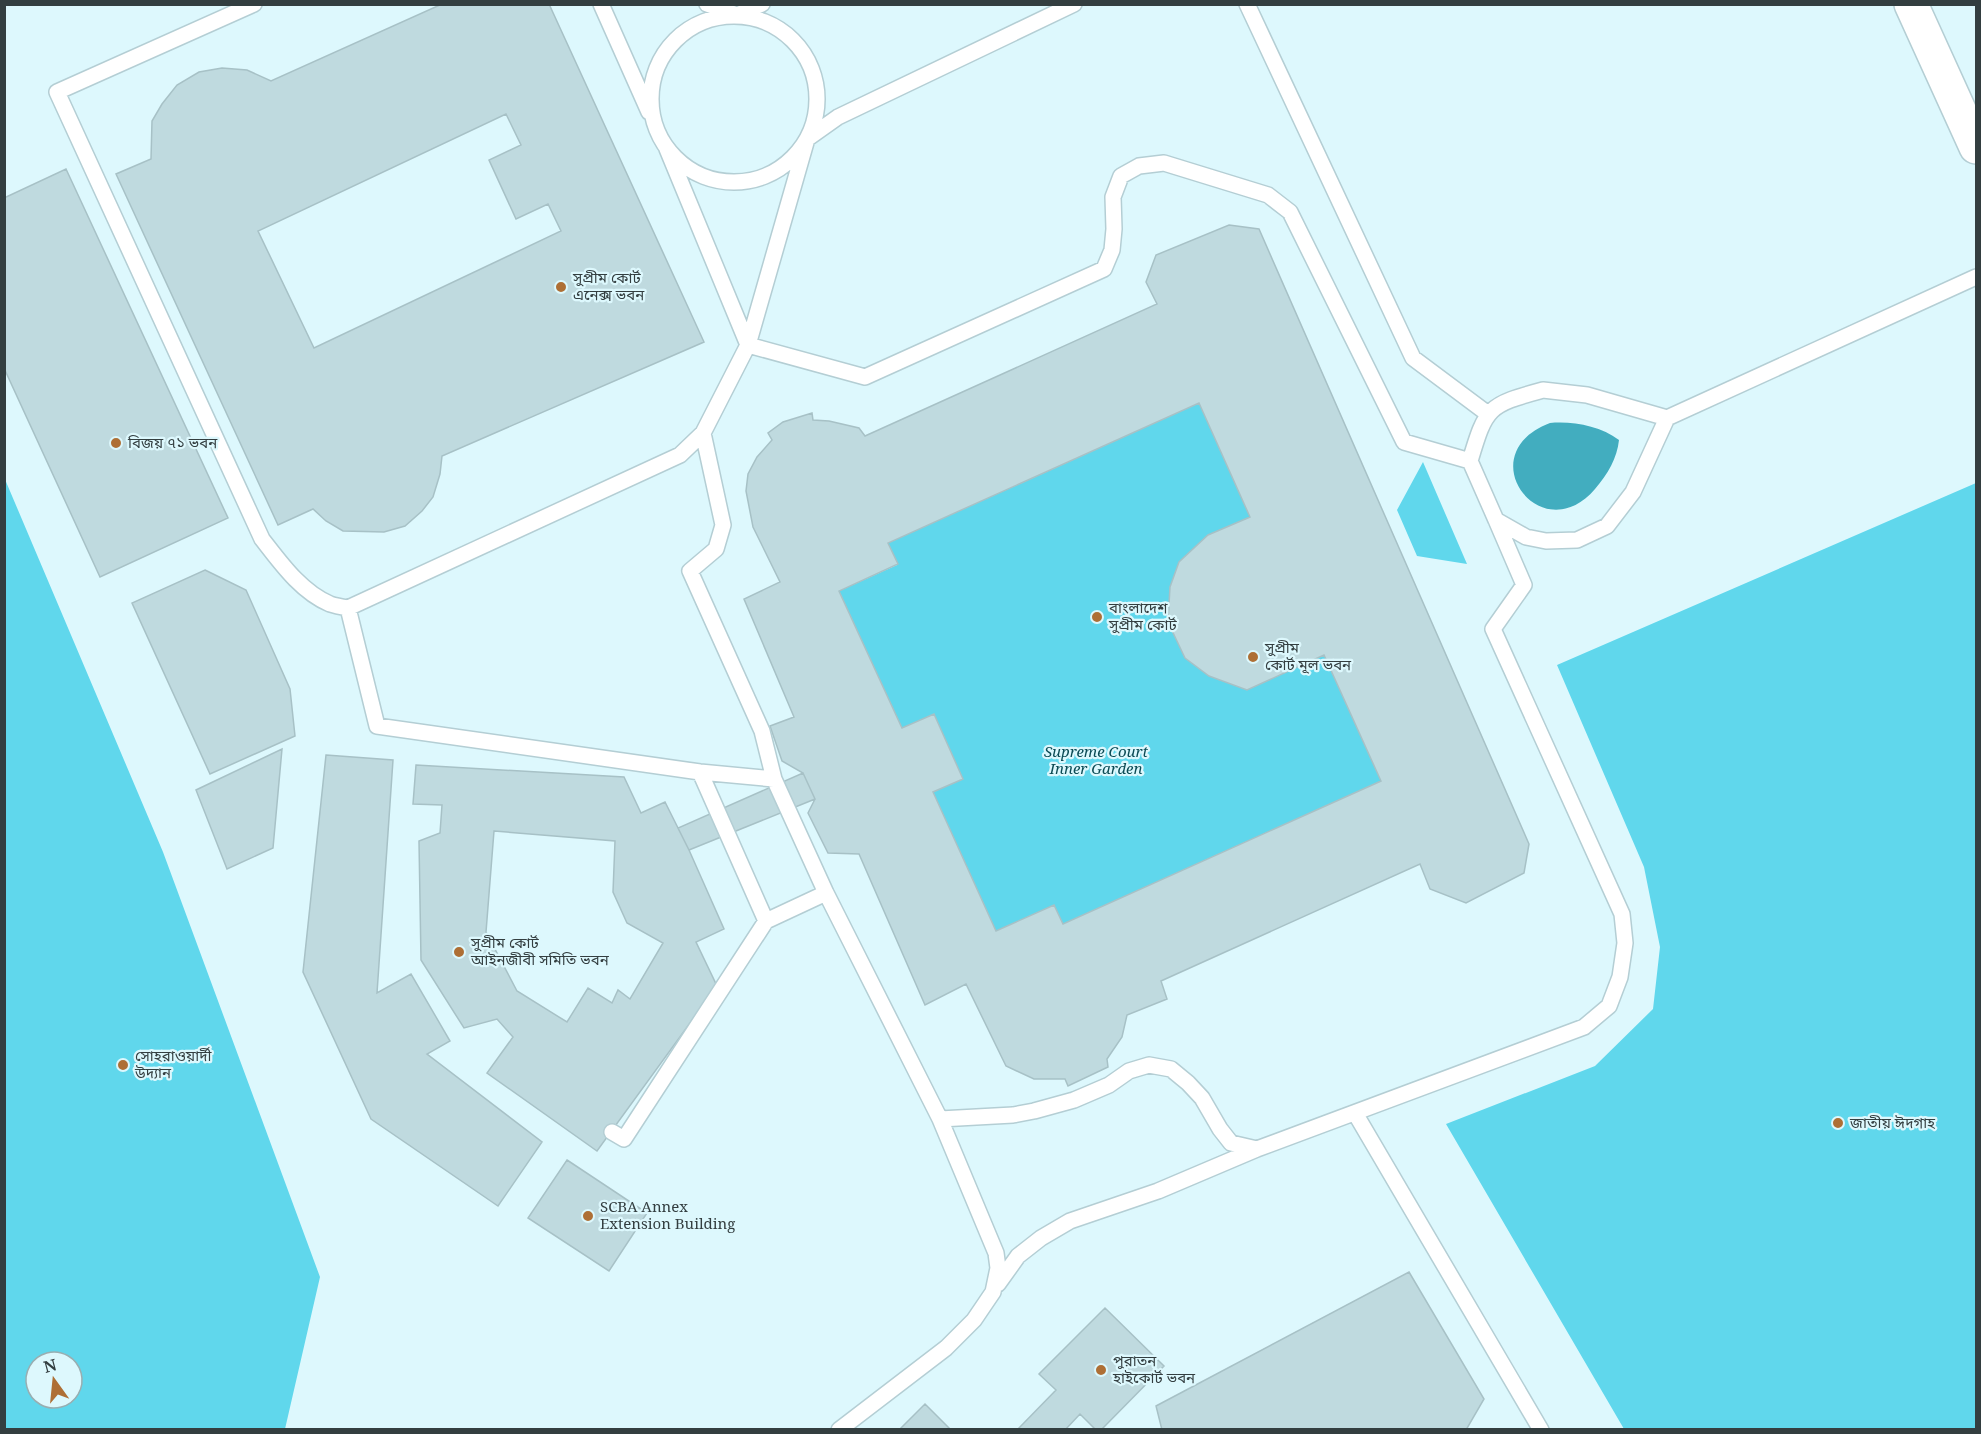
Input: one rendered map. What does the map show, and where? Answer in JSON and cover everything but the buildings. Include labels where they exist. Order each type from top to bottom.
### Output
[{"type":"highway","points":[[1911,4],[1977,147]]},
{"type":"lane","points":[[254,4],[57,92],[262,539],[285,568],[307,589],[329,603],[348,608],[680,455],[703,433],[748,345],[816,112],[816,84],[807,57],[789,36],[765,21],[737,15],[707,4]]},
{"type":"lane","points":[[601,4],[667,148],[748,345]]},
{"type":"lane","points":[[654,123],[650,97],[655,71],[668,48],[687,30],[703,22],[737,15],[762,4]]},
{"type":"lane","points":[[667,148],[684,165],[705,177],[728,181],[752,180],[774,171],[793,158],[807,139],[838,117],[1074,4]]},
{"type":"lane","points":[[1247,4],[1413,358],[1488,414]]},
{"type":"lane","points":[[748,345],[865,377],[1104,269],[1112,250],[1113,197],[1122,176],[1138,166],[1164,164],[1268,195],[1290,212],[1404,442],[1470,461]]},
{"type":"lane","points":[[1496,520],[1526,537],[1546,541],[1576,540],[1607,526],[1633,492],[1667,418],[1977,277]]},
{"type":"lane","points":[[839,1430],[946,1348],[974,1320],[1017,1256],[1070,1221],[1158,1191],[1257,1149],[1584,1027],[1610,1006],[1620,977],[1625,943],[1622,914],[1493,629],[1524,585],[1470,461],[1479,431],[1488,414],[1499,403],[1543,390],[1587,394],[1667,418]]},
{"type":"lane","points":[[703,433],[723,525],[716,549],[690,571],[762,731],[774,779],[826,893],[940,1119],[996,1253],[998,1268],[993,1292]]},
{"type":"lane","points":[[348,608],[377,726],[700,772],[774,779]]},
{"type":"lane","points":[[700,772],[766,921]]},
{"type":"lane","points":[[612,1132],[624,1139],[766,921],[826,893]]},
{"type":"lane","points":[[940,1119],[1013,1115],[1034,1111],[1074,1100],[1109,1085],[1129,1071],[1149,1065],[1171,1069],[1188,1083],[1202,1098],[1231,1143],[1257,1149]]},
{"type":"lane","points":[[1355,1113],[1541,1430]]},
{"type":"green space","name":"Supreme Court Inner Garden","points":[[1199,403],[1250,517],[1208,535],[1179,562],[1170,588],[1168,622],[1185,658],[1209,676],[1247,690],[1324,655],[1381,781],[1063,924],[1054,905],[996,931],[933,792],[963,779],[934,714],[902,728],[839,591],[897,565],[888,543]]},
{"type":"green space","points":[[1423,462],[1467,564],[1417,556],[1397,510]]},
{"type":"green space","name":"সোহরাওয়ার্দী উদ্যান","points":[[4,477],[163,852],[320,1277],[285,1429],[5,1429]]},
{"type":"green space","points":[[1976,483],[1976,1429],[1624,1429],[1446,1124],[1595,1066],[1653,1009],[1660,947],[1644,867],[1557,665]]},
{"type":"shaded area","points":[[1550,423],[1586,426],[1603,431],[1619,440],[1611,466],[1595,489],[1574,506],[1554,510],[1535,504],[1522,491],[1514,474],[1515,455],[1526,437]]},
{"type":"place","name":"সুপ্রীম কোর্ট এনেক্স ভবন","points":[[561,287]]},
{"type":"place","name":"বিজয় ৭১ ভবন","points":[[116,443]]},
{"type":"place","name":"বাংলাদেশ সুপ্রীম কোর্ট","points":[[1097,617]]},
{"type":"place","name":"সুপ্রীম কোর্ট মূল ভবন","points":[[1253,657]]},
{"type":"place","name":"সুপ্রীম কোর্ট আইনজীবী সমিতি ভবন","points":[[459,952]]},
{"type":"place","name":"সোহরাওয়ার্দী উদ্যান","points":[[123,1065]]},
{"type":"place","name":"জাতীয় ঈদগাহ","points":[[1838,1123]]},
{"type":"place","name":"SCBA Annex Extension Building","points":[[588,1216]]},
{"type":"place","name":"পুরাতন হাইকোর্ট ভবন","points":[[1101,1370]]}]
